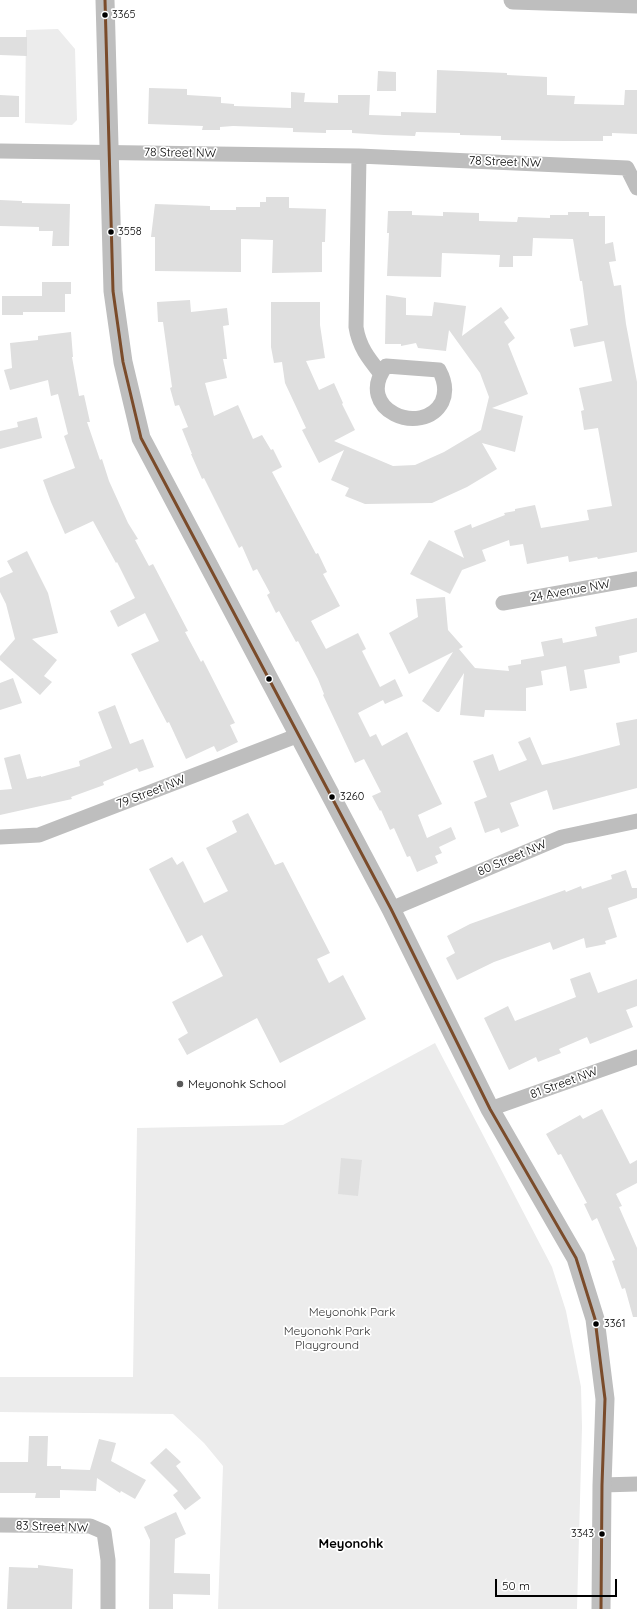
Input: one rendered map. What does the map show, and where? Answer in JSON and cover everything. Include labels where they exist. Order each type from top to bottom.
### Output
[{"type":"street","points":[[105,0],[113,291],[123,362],[141,438],[391,909],[490,1110],[576,1258],[595,1319],[605,1399],[602,1485],[601,1609]]},
{"type":"street","points":[[513,0],[637,4]]},
{"type":"street","name":"78 Street NW","points":[[0,150],[359,156],[627,168],[637,188]]},
{"type":"street","points":[[359,156],[356,327],[358,339],[363,350],[381,374]]},
{"type":"street","points":[[386,366],[439,370],[444,384],[444,398],[439,407],[423,418],[414,419],[387,410],[381,403],[377,393],[381,374],[386,366]]},
{"type":"street","name":"24 Avenue NW","points":[[503,603],[637,579]]},
{"type":"street","name":"79 Street NW","points":[[0,837],[39,835],[298,735]]},
{"type":"street","name":"80 Street NW","points":[[391,909],[562,837],[637,821]]},
{"type":"street","name":"81 Street NW","points":[[490,1110],[637,1057]]},
{"type":"street","points":[[602,1485],[637,1484]]},
{"type":"street","name":"83 Street NW","points":[[0,1525],[90,1526],[104,1532],[108,1560],[108,1609]]},
{"type":"green space","points":[[58,29],[75,49],[77,120],[72,125],[25,123],[26,30]]},
{"type":"green space","name":"Meyonohk Park","points":[[435,1043],[552,1267],[566,1311],[581,1387],[582,1427],[577,1609],[218,1609],[223,1466],[204,1443],[173,1414],[0,1412],[0,1377],[133,1377],[137,1128],[283,1125]]},
{"type":"building","points":[[0,37],[27,37],[27,56],[0,55]]},
{"type":"building","points":[[437,70],[507,73],[507,75],[547,77],[547,95],[575,96],[574,104],[624,105],[625,90],[637,90],[637,134],[612,133],[612,136],[603,136],[603,141],[501,140],[501,136],[460,135],[460,133],[416,132],[415,136],[352,133],[352,130],[326,130],[326,133],[293,132],[293,128],[233,126],[220,127],[220,130],[202,130],[203,126],[148,124],[149,88],[187,89],[187,95],[221,97],[221,103],[234,104],[234,106],[291,108],[291,92],[305,93],[304,102],[338,103],[338,95],[370,95],[369,115],[401,116],[401,112],[436,113]]},
{"type":"building","points":[[378,71],[396,72],[396,91],[377,91]]},
{"type":"building","points":[[0,95],[19,96],[19,117],[0,117]]},
{"type":"building","points":[[266,197],[289,197],[289,208],[326,209],[325,242],[322,242],[322,272],[272,273],[273,240],[241,239],[241,272],[155,271],[155,237],[151,237],[155,204],[210,206],[210,210],[236,210],[236,207],[260,207],[260,202],[266,202]]},
{"type":"building","points":[[0,200],[22,201],[22,203],[70,204],[69,246],[52,246],[53,231],[39,231],[39,227],[0,226]]},
{"type":"building","points":[[388,211],[412,211],[412,215],[443,216],[443,212],[479,213],[479,221],[517,222],[518,217],[550,218],[550,215],[568,215],[568,212],[589,212],[589,216],[605,216],[605,244],[613,242],[616,261],[609,262],[614,286],[621,285],[626,324],[637,382],[637,552],[598,559],[597,557],[569,562],[568,556],[527,564],[523,544],[510,546],[509,540],[482,550],[486,561],[462,570],[450,594],[410,574],[429,540],[464,558],[454,531],[471,524],[472,528],[505,515],[504,513],[515,511],[515,509],[535,505],[541,528],[589,520],[587,510],[612,506],[598,428],[584,430],[581,411],[584,410],[579,388],[612,381],[604,341],[574,347],[570,329],[588,325],[582,281],[580,281],[573,239],[533,238],[532,256],[513,256],[513,267],[499,267],[500,255],[442,253],[441,277],[387,276],[389,233],[387,233]]},
{"type":"building","points":[[42,282],[71,282],[71,294],[65,294],[65,312],[23,312],[23,315],[2,315],[2,296],[42,296]]},
{"type":"building","points":[[386,295],[406,298],[406,315],[432,316],[434,302],[466,306],[462,336],[501,307],[509,318],[504,322],[515,338],[508,344],[528,394],[492,408],[523,416],[515,452],[482,443],[497,469],[467,487],[432,503],[365,504],[345,496],[349,488],[331,480],[344,450],[319,463],[302,430],[306,428],[285,383],[282,362],[274,363],[271,347],[271,302],[320,302],[320,325],[325,358],[306,361],[319,390],[334,383],[343,403],[342,404],[355,430],[334,441],[393,466],[415,465],[444,452],[481,430],[489,397],[480,373],[449,330],[446,351],[418,348],[416,343],[401,346],[401,344],[385,344]]},
{"type":"building","points":[[190,300],[191,312],[227,308],[229,325],[223,326],[227,359],[223,359],[227,378],[205,383],[214,416],[238,405],[253,439],[262,435],[271,450],[273,449],[282,467],[272,472],[316,554],[318,553],[327,572],[323,574],[340,606],[311,621],[326,649],[358,633],[366,649],[362,651],[380,687],[395,679],[403,696],[385,704],[383,700],[358,713],[370,737],[376,734],[382,746],[407,732],[442,804],[418,815],[427,838],[451,827],[456,839],[439,847],[442,853],[435,856],[438,863],[417,872],[410,856],[407,857],[394,828],[390,830],[381,810],[380,811],[372,796],[381,792],[364,759],[355,763],[323,695],[324,694],[318,679],[298,641],[296,642],[279,611],[276,613],[267,595],[270,593],[257,569],[253,571],[242,546],[239,548],[204,478],[202,479],[191,454],[182,429],[188,427],[179,405],[175,406],[170,388],[172,387],[163,322],[158,322],[157,302]]},
{"type":"building","points":[[71,332],[72,357],[79,396],[84,395],[90,422],[87,422],[100,460],[102,459],[109,481],[128,523],[138,539],[135,540],[149,566],[153,564],[188,631],[185,632],[201,662],[203,660],[235,723],[230,725],[238,742],[217,752],[214,746],[186,759],[169,722],[167,723],[131,654],[159,641],[145,613],[118,627],[110,611],[135,598],[117,562],[116,563],[93,521],[65,534],[43,480],[75,468],[64,436],[68,434],[58,394],[51,396],[48,380],[10,390],[4,370],[12,368],[10,343],[38,340],[38,336]]},
{"type":"building","points":[[37,417],[42,438],[0,449],[0,431],[18,427],[17,422]]},
{"type":"building","points":[[27,551],[48,593],[58,633],[32,639],[57,660],[44,676],[52,682],[40,695],[0,660],[0,656],[15,639],[6,604],[0,592],[0,578],[13,572],[7,561]]},
{"type":"building","points":[[445,597],[448,630],[463,647],[459,649],[475,668],[509,671],[508,666],[521,664],[521,660],[544,656],[541,642],[562,638],[563,643],[597,636],[595,627],[637,618],[637,652],[619,656],[620,663],[584,670],[587,688],[570,691],[566,666],[541,671],[543,685],[526,688],[526,711],[485,710],[484,717],[460,715],[464,673],[439,712],[437,712],[422,701],[453,652],[409,674],[389,633],[418,617],[416,599]]},
{"type":"building","points":[[13,678],[22,703],[0,710],[0,683]]},
{"type":"building","points":[[115,705],[130,744],[143,739],[154,767],[139,772],[137,768],[103,782],[104,785],[71,797],[72,799],[0,815],[0,790],[12,789],[4,758],[20,754],[27,779],[41,777],[80,766],[79,761],[112,748],[98,712]]},
{"type":"building","points":[[637,719],[637,788],[553,810],[547,790],[510,803],[519,826],[501,833],[499,828],[485,833],[474,802],[487,797],[473,761],[493,754],[499,771],[527,760],[518,742],[530,737],[542,765],[567,759],[620,745],[616,723]]},
{"type":"building","points":[[248,813],[275,865],[283,862],[330,953],[317,959],[329,983],[343,975],[366,1019],[280,1063],[257,1018],[187,1055],[178,1039],[188,1033],[172,1002],[223,976],[202,935],[187,943],[149,869],[172,857],[177,865],[183,861],[204,903],[228,891],[206,848],[237,832],[232,821]]},
{"type":"building","points":[[626,870],[632,888],[637,888],[637,898],[608,908],[617,937],[605,941],[606,944],[586,948],[584,938],[553,950],[550,942],[494,962],[457,980],[446,958],[455,953],[447,936],[470,924],[565,890],[566,892],[581,886],[582,889],[612,879],[611,875]]},
{"type":"building","points":[[590,972],[598,993],[637,979],[637,1006],[626,1010],[633,1027],[590,1044],[587,1037],[559,1049],[561,1053],[538,1062],[536,1057],[509,1070],[484,1018],[508,1006],[515,1021],[576,997],[570,979]]},
{"type":"building","points":[[602,1109],[630,1164],[637,1160],[637,1183],[616,1194],[622,1206],[619,1207],[637,1248],[637,1317],[633,1317],[625,1288],[622,1289],[612,1261],[615,1260],[597,1218],[592,1221],[584,1204],[587,1203],[561,1154],[558,1155],[546,1134],[580,1115],[583,1119]]},
{"type":"building","points":[[341,1158],[362,1160],[358,1196],[338,1194]]},
{"type":"building","points":[[29,1436],[48,1436],[47,1466],[61,1466],[61,1469],[90,1470],[99,1439],[116,1443],[111,1461],[146,1480],[135,1499],[121,1491],[120,1493],[97,1478],[96,1491],[60,1490],[60,1498],[35,1498],[36,1493],[0,1493],[0,1462],[28,1462]]},
{"type":"building","points":[[166,1448],[181,1462],[176,1466],[201,1498],[185,1510],[173,1495],[178,1491],[150,1463]]},
{"type":"building","points":[[176,1512],[186,1534],[175,1539],[174,1573],[210,1574],[210,1595],[173,1594],[173,1609],[149,1609],[150,1540],[144,1527]]},
{"type":"building","points":[[38,1565],[73,1569],[72,1609],[7,1609],[9,1567],[38,1568]]},
{"type":"transit line","points":[[105,0],[113,291],[123,362],[141,438],[391,909],[490,1109],[576,1258],[595,1319],[605,1399],[602,1485],[601,1609]]},
{"type":"place","name":"3365","points":[[105,15]]},
{"type":"place","name":"3558","points":[[111,232]]},
{"type":"place","name":"3260","points":[[332,797]]},
{"type":"place","name":"Meyonohk School","points":[[180,1084]]},
{"type":"place","name":"3361","points":[[596,1324]]},
{"type":"place","name":"3343","points":[[602,1534]]},
{"type":"district","name":"Meyonohk","points":[[351,1544]]},
{"type":"park label","name":"Meyonohk Park Playground","points":[[327,1338]]}]
